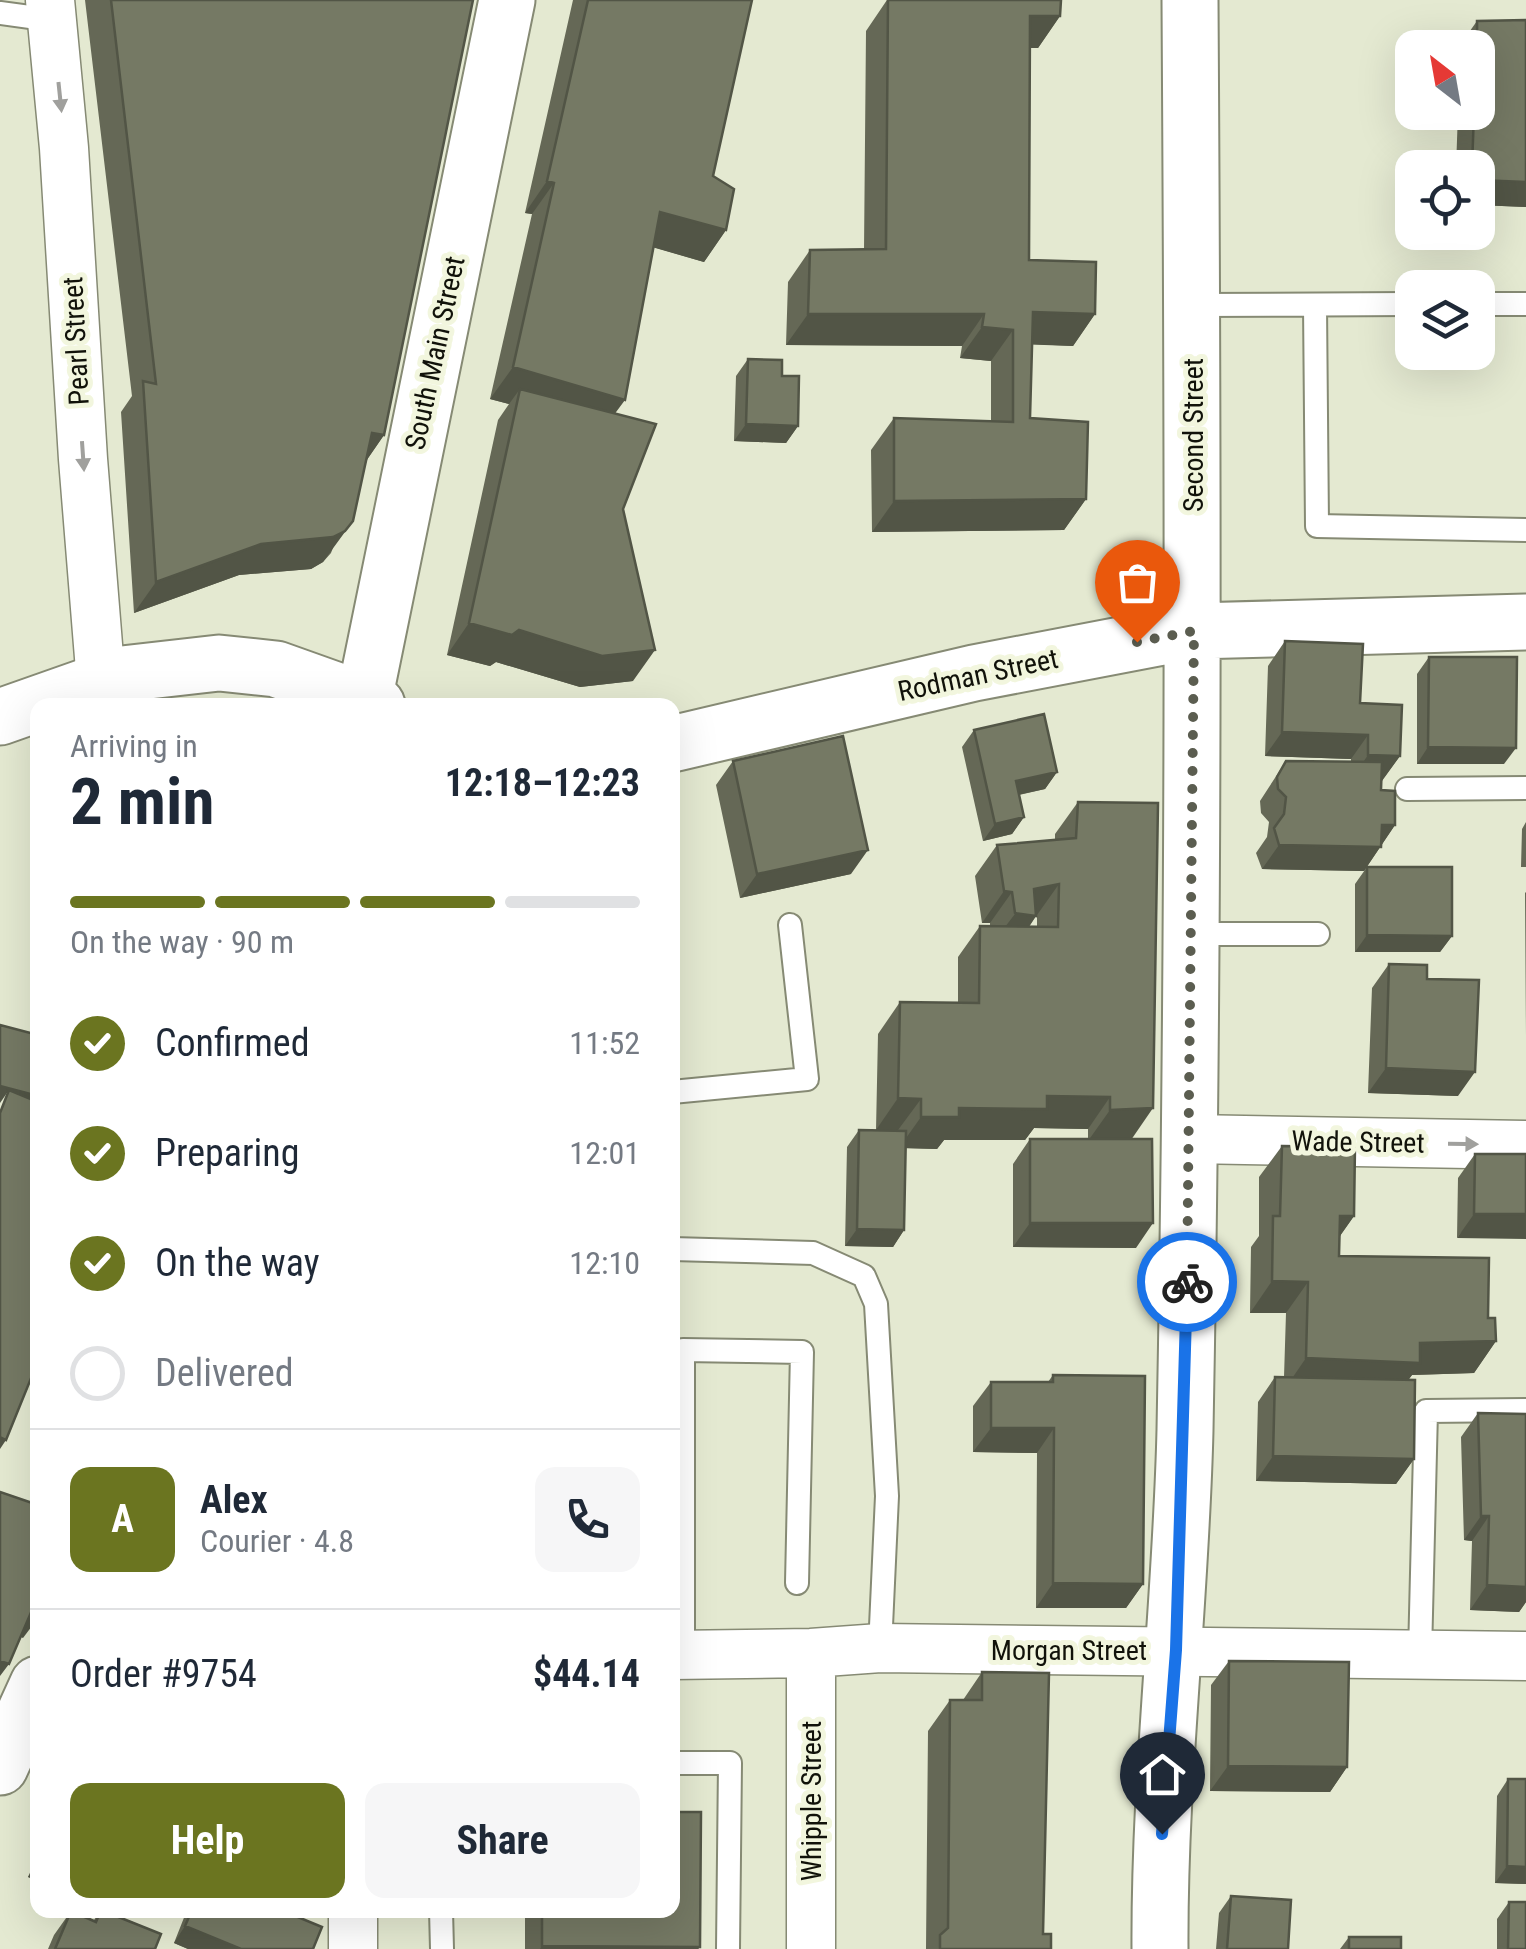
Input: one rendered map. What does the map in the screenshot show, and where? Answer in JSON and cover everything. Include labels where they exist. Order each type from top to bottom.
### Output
[{"type":"main road","name":"South Main Street","points":[[369,698],[508,0]]},
{"type":"main road","name":"Second Street","points":[[1160,1949],[1160,1870],[1176,1650],[1184,1440],[1190,1140],[1194,631],[1190,0]]},
{"type":"main road","name":"Rodman Street","points":[[680,742],[974,673],[1194,631],[1526,622]]},
{"type":"main road","points":[[55,698],[122,674],[219,664],[276,668],[353,698]]},
{"type":"main road","points":[[0,717],[30,707]]},
{"type":"main road","points":[[0,1766],[30,1701]]},
{"type":"street","name":"Pearl Street","points":[[51,10],[101,682]]},
{"type":"street","name":"Wade Street","points":[[1190,1140],[1526,1145]]},
{"type":"street","name":"Morgan Street","points":[[680,1655],[880,1648],[1034,1660],[1176,1650],[1526,1656]]},
{"type":"street","name":"Whipple Street","points":[[810,1949],[811,1652]]},
{"type":"street","points":[[353,1918],[353,1949]]},
{"type":"lane","points":[[0,13],[51,10]]},
{"type":"lane","points":[[1315,304],[1317,526],[1526,530]]},
{"type":"lane","points":[[1192,305],[1395,304]]},
{"type":"lane","points":[[1495,304],[1526,304]]},
{"type":"lane","points":[[1407,790],[1526,788]]},
{"type":"lane","points":[[680,1091],[806,1079],[790,925]]},
{"type":"lane","points":[[1192,934],[1318,934]]},
{"type":"lane","points":[[680,1249],[814,1253],[864,1276],[876,1304],[888,1496],[880,1648]]},
{"type":"lane","points":[[680,1533],[683,1350],[802,1352],[798,1582]]},
{"type":"lane","points":[[1420,1654],[1426,1411],[1526,1410]]},
{"type":"lane","points":[[680,1763],[730,1763],[728,1949]]},
{"type":"lane","points":[[441,1918],[442,1949]]},
{"type":"building","points":[[111,0],[473,0],[384,435],[372,433],[353,521],[333,537],[261,544],[156,582],[143,381],[156,384]]},
{"type":"building","points":[[588,0],[752,0],[713,176],[734,189],[726,230],[660,212],[625,400],[513,367],[554,183],[547,181]]},
{"type":"building","points":[[888,0],[1061,0],[1060,16],[1030,16],[1029,260],[1096,262],[1095,314],[1033,312],[1030,418],[1088,422],[1086,499],[894,501],[894,418],[1013,422],[1013,330],[982,327],[984,314],[808,314],[810,250],[886,249]]},
{"type":"building","points":[[1526,20],[1526,182],[1495,181],[1495,150],[1473,150],[1473,130],[1495,130],[1495,30],[1477,30],[1477,21]]},
{"type":"building","points":[[748,359],[782,360],[782,376],[799,376],[798,426],[746,424]]},
{"type":"building","points":[[520,389],[656,424],[623,509],[655,650],[602,656],[519,630],[512,635],[469,623]]},
{"type":"building","points":[[1285,641],[1363,644],[1360,703],[1402,705],[1400,756],[1368,755],[1368,735],[1282,732]]},
{"type":"building","points":[[1429,657],[1517,657],[1516,748],[1428,747]]},
{"type":"building","points":[[1044,714],[1057,772],[1016,781],[1024,817],[995,824],[974,730]]},
{"type":"building","points":[[843,736],[868,850],[757,874],[733,761]]},
{"type":"building","points":[[1286,761],[1382,762],[1381,790],[1395,791],[1395,825],[1382,825],[1381,847],[1279,845],[1274,828],[1284,814],[1286,797],[1278,789],[1277,777]]},
{"type":"building","points":[[1078,802],[1158,803],[1153,1108],[1110,1110],[1110,1097],[1047,1096],[1047,1109],[959,1108],[959,1117],[921,1117],[921,1099],[898,1098],[900,1002],[979,1003],[980,926],[1058,927],[1059,884],[1034,889],[1036,916],[1015,913],[1012,892],[1004,891],[997,845],[1076,838]]},
{"type":"building","points":[[1367,867],[1452,867],[1452,936],[1367,935]]},
{"type":"building","points":[[1389,964],[1427,965],[1427,979],[1479,980],[1475,1072],[1386,1068]]},
{"type":"building","points":[[0,1025],[30,1033],[30,1094],[0,1086]]},
{"type":"building","points":[[9,1090],[30,1099],[30,1381],[6,1440],[0,1437],[0,1113]]},
{"type":"building","points":[[859,1130],[906,1131],[904,1230],[857,1229]]},
{"type":"building","points":[[1030,1139],[1152,1139],[1153,1223],[1030,1223]]},
{"type":"building","points":[[1282,1146],[1355,1147],[1354,1216],[1340,1216],[1339,1256],[1489,1258],[1488,1318],[1495,1318],[1496,1341],[1420,1343],[1420,1363],[1306,1358],[1308,1282],[1272,1281],[1273,1216],[1280,1216]]},
{"type":"building","points":[[1475,1154],[1526,1154],[1526,1214],[1474,1214]]},
{"type":"building","points":[[1053,1375],[1145,1376],[1143,1584],[1053,1583],[1054,1428],[991,1428],[991,1382],[1053,1382]]},
{"type":"building","points":[[1275,1377],[1415,1380],[1414,1459],[1273,1456]]},
{"type":"building","points":[[1478,1413],[1526,1414],[1526,1587],[1487,1585],[1489,1516],[1481,1516]]},
{"type":"building","points":[[0,1492],[30,1502],[30,1615],[9,1664],[0,1661]]},
{"type":"building","points":[[1229,1661],[1349,1662],[1347,1767],[1228,1766]]},
{"type":"building","points":[[982,1672],[1049,1673],[1043,1934],[1051,1934],[1051,1949],[940,1949],[940,1935],[948,1928],[950,1700],[982,1700]]},
{"type":"building","points":[[1508,1779],[1526,1779],[1526,1867],[1507,1866]]},
{"type":"building","points":[[680,1812],[701,1812],[700,1947],[542,1946],[542,1918],[680,1918]]},
{"type":"building","points":[[1231,1896],[1291,1900],[1288,1949],[1227,1949]]},
{"type":"building","points":[[1509,1902],[1526,1902],[1526,1949],[1508,1949]]},
{"type":"building","points":[[68,1918],[96,1922],[98,1918],[121,1918],[161,1934],[155,1949],[55,1949]]},
{"type":"building","points":[[188,1918],[300,1918],[322,1927],[313,1949],[241,1949],[185,1926]]},
{"type":"building","points":[[1349,1937],[1401,1937],[1401,1949],[1349,1949]]},
{"type":"way so far","points":[[1137,642],[1194,631],[1187,1282]]},
{"type":"route","points":[[1162,1834],[1176,1650],[1187,1282]]}]
